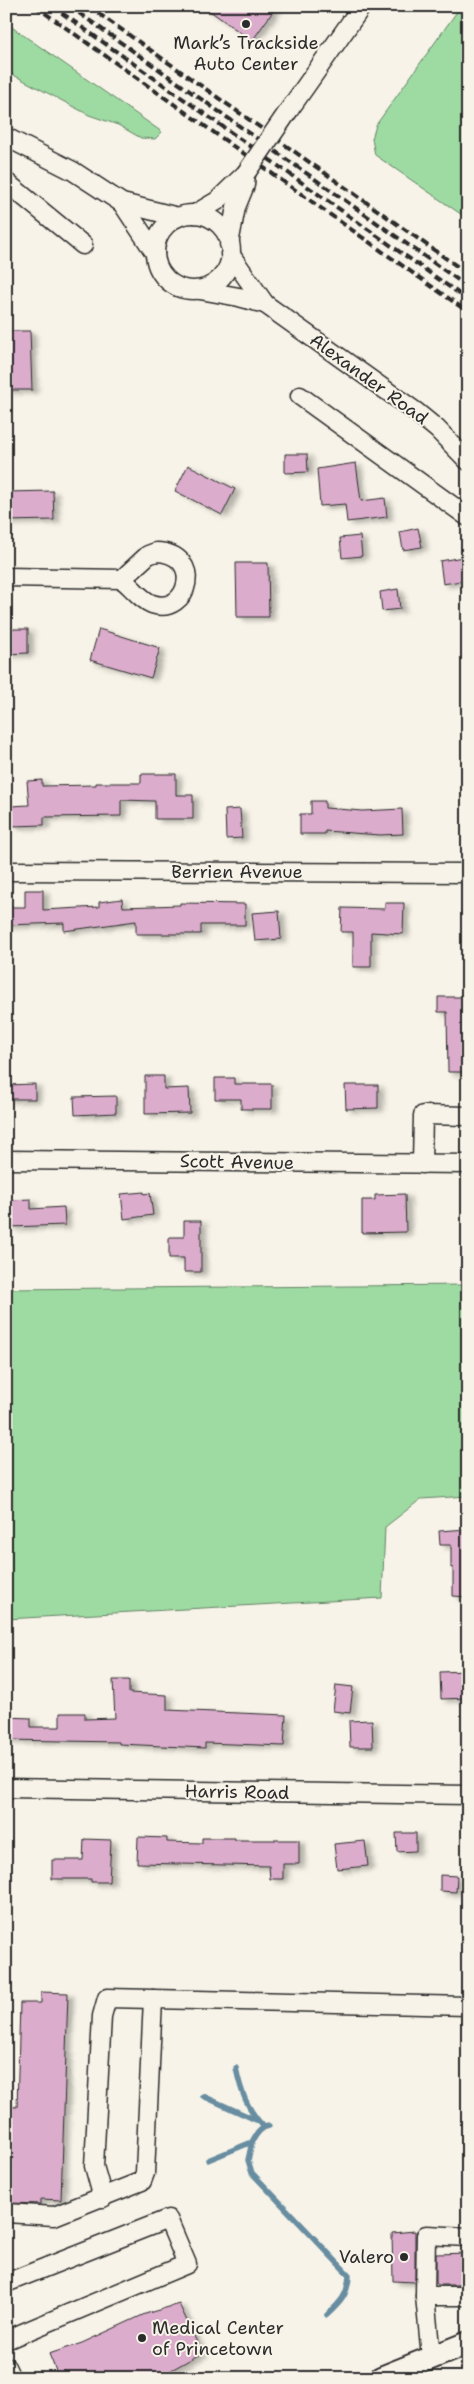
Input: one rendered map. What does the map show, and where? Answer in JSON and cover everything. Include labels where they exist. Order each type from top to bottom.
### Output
[{"type":"main road","points":[[381,2378],[468,2344]]},
{"type":"street","points":[[155,253],[161,232],[186,216],[217,201],[246,173],[362,6]]},
{"type":"street","points":[[6,137],[72,171],[122,203],[186,216],[203,216],[217,223],[230,249]]},
{"type":"street","points":[[122,203],[155,253],[157,266],[169,282],[187,290],[200,290],[211,285],[221,277],[228,267],[236,207],[245,185],[246,173]]},
{"type":"street","points":[[6,182],[83,245]]},
{"type":"street","name":"Alexander Road","points":[[230,249],[265,304]]},
{"type":"street","name":"Alexander Road","points":[[200,290],[265,304],[415,411],[437,429],[468,461]]},
{"type":"street","points":[[300,396],[468,517]]},
{"type":"street","points":[[6,576],[122,579]]},
{"type":"street","name":"Berrien Avenue","points":[[6,870],[468,873]]},
{"type":"street","points":[[422,1164],[423,1115],[468,1116]]},
{"type":"street","name":"Scott Avenue","points":[[6,1160],[468,1164]]},
{"type":"street","name":"Harris Road","points":[[6,1788],[468,1796]]},
{"type":"street","points":[[103,2198],[94,2166],[102,2016],[107,1998],[468,2006]]},
{"type":"street","points":[[6,2213],[54,2216],[142,2181],[146,2174],[153,1999]]},
{"type":"street","points":[[6,2283],[168,2219],[187,2264],[6,2340]]},
{"type":"street","points":[[431,2358],[425,2296],[426,2235],[468,2237]]},
{"type":"street","points":[[425,2296],[468,2296]]},
{"type":"street","points":[[6,2367],[11,2378]]},
{"type":"green space","points":[[461,6],[468,6],[468,219],[375,155],[372,139],[376,125]]},
{"type":"green space","points":[[6,23],[162,132],[155,139],[141,138],[118,125],[89,115],[6,71]]},
{"type":"green space","points":[[468,1285],[468,1496],[421,1499],[385,1527],[382,1598],[6,1619],[6,1289]]},
{"type":"building","name":"Mark’s Trackside Auto Center","points":[[203,6],[277,6],[252,41]]},
{"type":"building","points":[[6,331],[30,331],[32,390],[6,390]]},
{"type":"building","points":[[285,454],[307,454],[308,472],[285,473]]},
{"type":"building","points":[[356,463],[361,501],[385,498],[387,517],[347,522],[345,504],[320,506],[317,469]]},
{"type":"building","points":[[188,465],[235,489],[222,515],[175,491]]},
{"type":"building","points":[[53,491],[54,520],[6,521],[6,492]]},
{"type":"building","points":[[418,528],[422,547],[403,550],[400,532]]},
{"type":"building","points":[[360,536],[362,556],[342,558],[340,538]]},
{"type":"building","points":[[463,557],[467,580],[443,584],[440,561]]},
{"type":"building","points":[[236,563],[268,563],[269,617],[237,617]]},
{"type":"building","points":[[398,589],[400,609],[382,611],[380,592]]},
{"type":"building","points":[[6,629],[28,629],[28,653],[6,654]]},
{"type":"building","points":[[99,629],[160,648],[151,678],[90,660]]},
{"type":"building","points":[[141,774],[176,774],[176,795],[193,795],[193,819],[155,819],[155,801],[121,800],[121,816],[44,817],[44,825],[12,826],[11,806],[29,805],[27,781],[42,780],[42,786],[141,783]]},
{"type":"building","points":[[311,801],[325,801],[325,808],[362,811],[402,809],[403,834],[380,835],[325,831],[325,834],[300,834],[300,814],[311,814]]},
{"type":"building","points":[[240,809],[242,838],[226,839],[225,810]]},
{"type":"building","points":[[25,890],[43,890],[43,910],[99,907],[99,902],[122,899],[123,907],[180,905],[180,903],[245,904],[245,925],[201,925],[201,934],[136,934],[136,921],[64,931],[64,923],[6,925],[6,907],[25,907]]},
{"type":"building","points":[[385,903],[404,903],[403,934],[371,932],[371,967],[353,967],[353,932],[341,932],[342,908],[385,909]]},
{"type":"building","points":[[279,911],[281,939],[255,941],[252,913]]},
{"type":"building","points":[[438,997],[468,997],[468,1072],[448,1072],[447,1012],[438,1012]]},
{"type":"building","points":[[145,1076],[164,1076],[164,1089],[189,1088],[190,1113],[145,1114]]},
{"type":"building","points":[[215,1078],[234,1078],[234,1084],[272,1084],[272,1109],[241,1109],[241,1099],[215,1099]]},
{"type":"building","points":[[35,1084],[35,1099],[6,1099],[6,1085]]},
{"type":"building","points":[[345,1085],[378,1085],[378,1108],[346,1109]]},
{"type":"building","points":[[116,1096],[116,1113],[75,1115],[74,1097]]},
{"type":"building","points":[[144,1192],[144,1194],[150,1193],[153,1215],[124,1219],[121,1194]]},
{"type":"building","points":[[405,1194],[406,1232],[362,1233],[362,1200],[375,1200],[375,1195]]},
{"type":"building","points":[[31,1199],[31,1209],[64,1207],[65,1225],[10,1227],[10,1200]]},
{"type":"building","points":[[184,1221],[201,1221],[201,1272],[184,1272],[184,1258],[169,1258],[169,1237],[184,1237]]},
{"type":"building","points":[[468,1529],[468,1597],[453,1596],[451,1545],[440,1545],[439,1531]]},
{"type":"building","points":[[468,1671],[468,1698],[441,1699],[440,1672]]},
{"type":"building","points":[[113,1680],[129,1680],[129,1693],[167,1695],[167,1710],[286,1715],[284,1746],[205,1743],[205,1748],[119,1744],[119,1742],[6,1740],[6,1717],[31,1718],[31,1727],[60,1727],[60,1713],[85,1713],[85,1719],[115,1718]]},
{"type":"building","points":[[336,1685],[353,1687],[350,1713],[333,1711]]},
{"type":"building","points":[[372,1720],[373,1747],[350,1747],[349,1721]]},
{"type":"building","points":[[396,1833],[416,1833],[416,1851],[397,1852]]},
{"type":"building","points":[[138,1837],[167,1838],[167,1842],[202,1843],[202,1838],[299,1840],[299,1864],[283,1864],[283,1879],[270,1879],[269,1866],[137,1863]]},
{"type":"building","points":[[84,1839],[111,1840],[109,1882],[91,1882],[91,1879],[52,1879],[52,1860],[83,1860]]},
{"type":"building","points":[[365,1841],[368,1866],[337,1869],[334,1844]]},
{"type":"building","points":[[440,1875],[457,1876],[456,1892],[440,1891]]},
{"type":"building","points":[[41,1992],[68,1993],[61,2200],[40,2199],[40,2204],[10,2203],[12,2155],[6,2155],[6,2106],[17,2107],[20,2003],[41,2003]]},
{"type":"building","name":"Valero","points":[[415,2231],[415,2282],[393,2281],[392,2233]]},
{"type":"building","name":"Valero","points":[[468,2253],[468,2285],[438,2285],[436,2283],[436,2254]]},
{"type":"building","name":"Medical Center of Princetown","points":[[179,2304],[202,2353],[157,2378],[59,2378],[49,2354],[82,2343],[145,2314]]},
{"type":"waterway","points":[[236,2068],[246,2100],[253,2114],[264,2127]]},
{"type":"waterway","points":[[203,2096],[256,2120]]},
{"type":"waterway","points":[[208,2160],[252,2142],[259,2131],[269,2126]]},
{"type":"waterway","points":[[252,2142],[248,2160],[252,2173],[349,2275],[343,2298],[327,2315]]},
{"type":"railway","points":[[35,6],[468,312]]},
{"type":"railway","points":[[52,6],[468,300]]},
{"type":"railway","points":[[69,6],[468,287]]},
{"type":"railway","points":[[88,6],[468,274]]},
{"type":"place","name":"Mark’s Trackside Auto Center","points":[[246,24]]},
{"type":"place","name":"Valero","points":[[404,2257]]},
{"type":"place","name":"Medical Center of Princetown","points":[[142,2338]]}]
